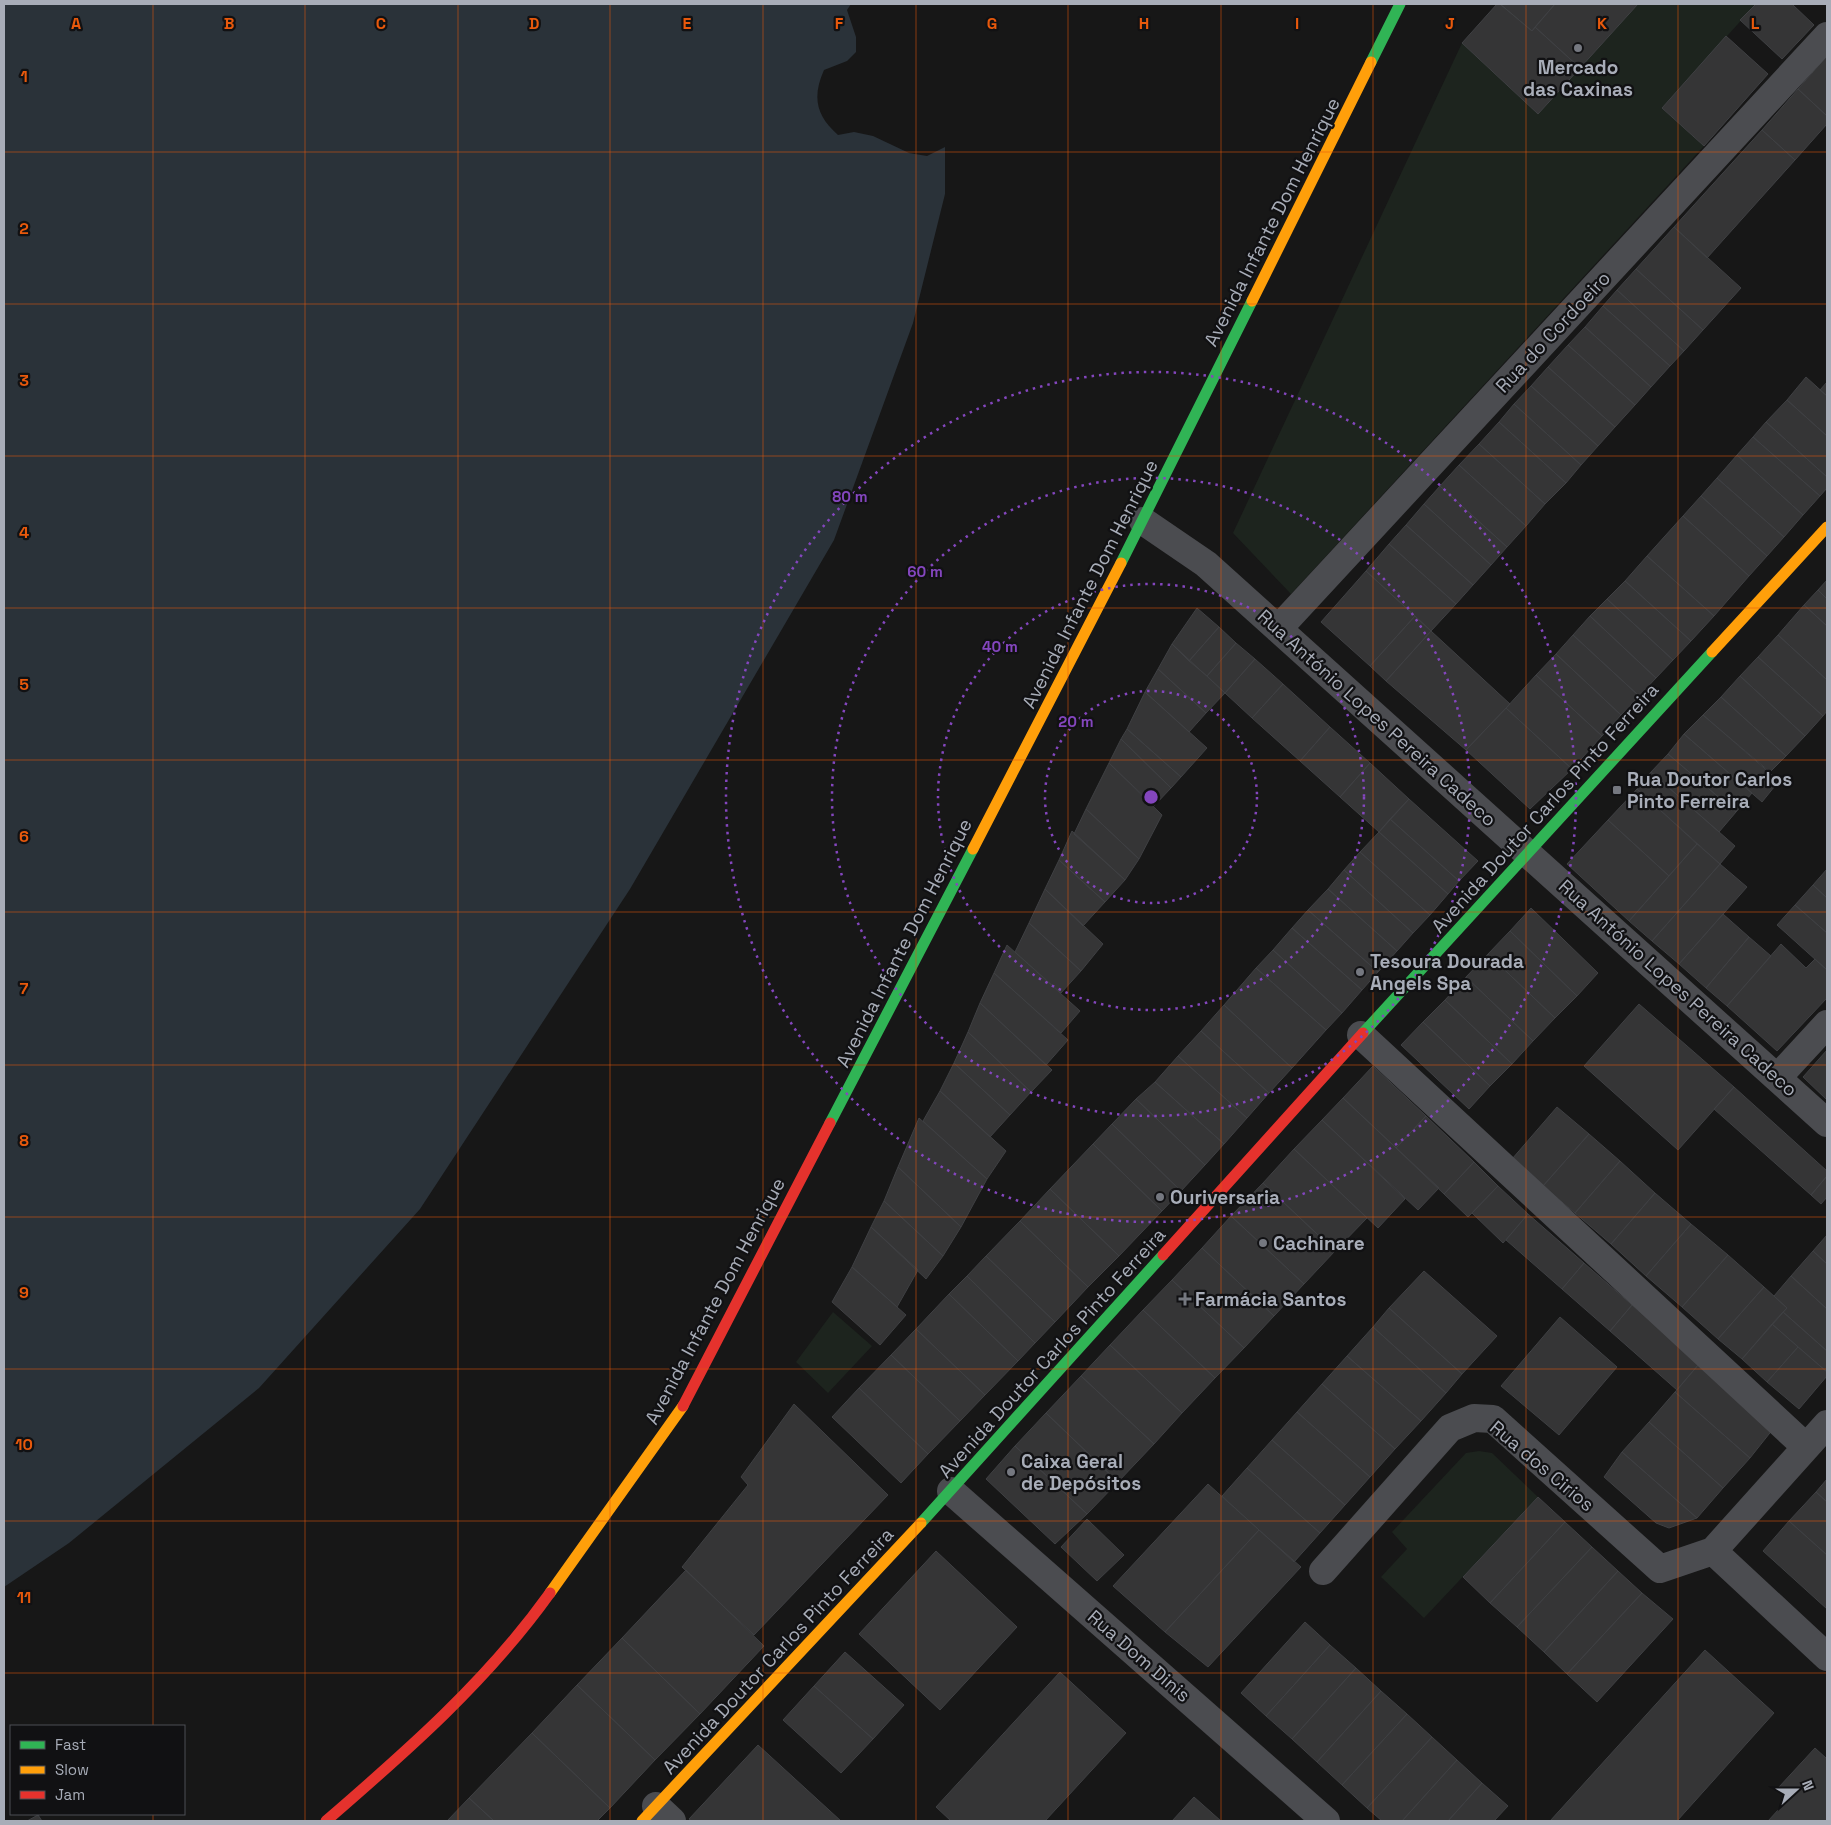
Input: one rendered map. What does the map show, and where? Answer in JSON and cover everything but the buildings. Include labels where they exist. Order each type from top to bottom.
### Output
[{"type":"main road","name":"Avenida Infante Dom Henrique","points":[[326,1821],[412,1747],[491,1668],[530,1621],[677,1417],[1143,521],[1400,4]]},
{"type":"main road","name":"Avenida Doutor Carlos Pinto Ferreira","points":[[657,1816],[1527,852],[1827,527]]},
{"type":"street","name":"Rua do Cordoeiro","points":[[1278,629],[1827,36]]},
{"type":"street","name":"Rua António Lopes Pereira Cadeco","points":[[1143,521],[1206,564],[1827,1123]]},
{"type":"street","points":[[1778,1077],[1827,1024]]},
{"type":"street","points":[[1361,1035],[1806,1447]]},
{"type":"street","name":"Rua dos Cirios","points":[[1323,1571],[1450,1428],[1474,1418],[1493,1419],[1660,1569],[1713,1551]]},
{"type":"street","points":[[1827,1424],[1713,1551],[1827,1657]]},
{"type":"street","name":"Rua Dom Dinis","points":[[951,1491],[1326,1821]]},
{"type":"shaded area","points":[[4,4],[851,4],[847,10],[856,37],[856,52],[847,61],[824,70],[817,97],[821,113],[825,121],[838,135],[854,132],[873,136],[909,153],[927,156],[945,147],[945,194],[913,323],[834,540],[630,889],[420,1209],[259,1388],[69,1543],[4,1587]]},
{"type":"shaded area","points":[[1638,4],[1756,4],[1662,108],[1704,146],[1291,594],[1233,533],[1462,43],[1538,114]]},
{"type":"shaded area","points":[[833,1312],[872,1346],[828,1393],[796,1362]]},
{"type":"shaded area","points":[[1479,1451],[1492,1453],[1538,1497],[1424,1618],[1381,1577],[1407,1549],[1392,1532],[1466,1453]]},
{"type":"traffic: fast","points":[[1371,62],[1400,4]]},
{"type":"traffic: fast","points":[[1121,563],[1252,301]]},
{"type":"traffic: fast","points":[[1363,1033],[1712,652]]},
{"type":"traffic: fast","points":[[830,1123],[973,849]]},
{"type":"traffic: fast","points":[[921,1523],[1163,1255]]},
{"type":"traffic: slow","points":[[1252,301],[1371,62]]},
{"type":"traffic: slow","points":[[1712,652],[1827,527]]},
{"type":"traffic: slow","points":[[973,849],[1121,563]]},
{"type":"traffic: slow","points":[[550,1593],[683,1406]]},
{"type":"traffic: slow","points":[[642,1821],[921,1523]]},
{"type":"traffic: jam","points":[[1163,1255],[1363,1033]]},
{"type":"traffic: jam","points":[[683,1406],[830,1123]]},
{"type":"traffic: jam","points":[[326,1821],[445,1714],[500,1656],[550,1593]]},
{"type":"place","name":"Mercado das Caxinas","points":[[1578,48]]},
{"type":"place","name":"Rua Doutor Carlos Pinto Ferreira","points":[[1617,790]]},
{"type":"place","name":"Tesoura Dourada Angels Spa","points":[[1360,972]]},
{"type":"place","name":"Ouriversaria","points":[[1160,1197]]},
{"type":"place","name":"Cachinare","points":[[1263,1243]]},
{"type":"place","name":"Farmácia Santos","points":[[1185,1299]]},
{"type":"place","name":"Caixa Geral de Depósitos","points":[[1011,1472]]}]
